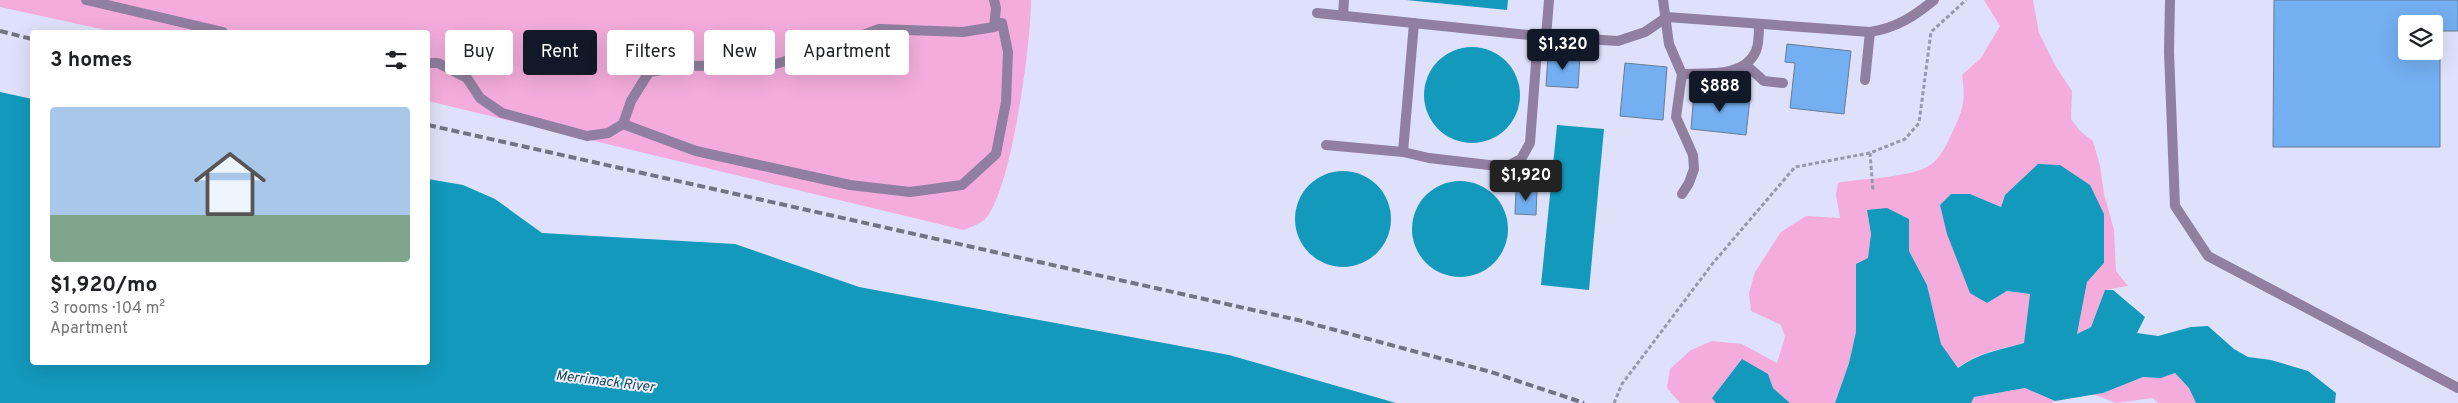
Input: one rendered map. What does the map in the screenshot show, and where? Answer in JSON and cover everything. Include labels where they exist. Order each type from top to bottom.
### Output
[{"type":"lane","points":[[86,0],[214,30]]},
{"type":"lane","points":[[994,0],[996,8],[994,27]]},
{"type":"lane","points":[[1343,16],[1344,0]]},
{"type":"lane","points":[[1326,145],[1403,152],[1429,158],[1506,167],[1522,159],[1530,143],[1542,36],[1549,0]]},
{"type":"lane","points":[[1663,0],[1667,17],[1669,44],[1682,74],[1676,117],[1693,155],[1694,169],[1690,184],[1682,194]]},
{"type":"lane","points":[[1317,13],[1542,36],[1618,41],[1645,32],[1667,17],[1870,32],[1888,29],[1910,19],[1934,0]]},
{"type":"lane","points":[[2170,0],[2169,52],[2174,206],[2208,256],[2458,388]]},
{"type":"lane","points":[[430,63],[438,63],[467,78],[480,98],[502,112],[587,136],[608,133],[623,124],[631,101],[649,72],[687,66],[772,65],[820,51],[879,29],[963,32],[994,27],[1002,23],[1008,52],[1006,102],[996,154],[962,185],[910,192],[850,185],[696,151],[623,124]]},
{"type":"lane","points":[[1403,152],[1414,23]]},
{"type":"lane","points":[[1682,74],[1726,72],[1746,65],[1757,50],[1760,24]]},
{"type":"lane","points":[[1865,80],[1870,32]]},
{"type":"lane","points":[[1746,65],[1764,81],[1783,84]]},
{"type":"path","points":[[1614,403],[1622,384],[1713,263],[1795,167],[1870,153],[1906,139],[1920,123],[1931,32],[1966,0]]},
{"type":"path","points":[[1870,153],[1873,191]]},
{"type":"shaded area","points":[[0,0],[1031,0],[1024,80],[1012,146],[1004,176],[996,200],[987,217],[964,230],[430,101],[430,30],[106,30],[0,7]]},
{"type":"shaded area","points":[[1984,0],[2033,0],[2039,33],[2056,67],[2072,91],[2071,119],[2080,131],[2093,141],[2114,230],[2116,271],[2128,286],[2105,290],[2091,327],[2077,334],[2087,282],[2104,263],[2021,182],[2005,195],[2001,207],[1970,194],[1987,303],[2007,291],[2030,294],[2024,343],[1981,355],[1958,368],[1941,344],[1927,285],[1909,251],[1909,219],[1867,210],[1871,234],[1868,259],[1856,265],[1856,332],[1849,363],[1835,403],[1790,403],[1773,388],[1768,374],[1713,398],[1716,403],[1680,403],[1667,388],[1670,369],[1691,350],[1712,341],[1742,344],[1777,363],[1785,337],[1781,325],[1751,311],[1749,293],[1755,272],[1781,232],[1806,216],[1840,218],[1836,195],[1838,183],[1889,177],[1916,171],[1927,167],[1939,156],[1956,125],[1961,111],[1964,92],[1962,75],[1981,58],[2000,26]]},
{"type":"shaded area","points":[[2175,373],[2189,388],[2196,403],[2158,403],[2153,398],[2116,403],[2093,394],[2103,393],[2143,377],[2161,378]]},
{"type":"shaded area","points":[[2025,388],[2055,401],[2051,403],[1971,403],[1973,397]]},
{"type":"water","points":[[1406,0],[1508,0],[1507,10]]},
{"type":"water","points":[[1472,47],[1490,51],[1506,61],[1516,77],[1520,95],[1516,113],[1506,129],[1490,139],[1472,143],[1454,139],[1438,129],[1428,113],[1424,95],[1428,77],[1438,61],[1454,51]]},
{"type":"water","name":"Merrimack River","points":[[0,92],[30,99],[30,365],[430,365],[430,179],[463,185],[495,199],[542,233],[735,244],[859,287],[1229,355],[1396,403],[0,403]]},
{"type":"water","points":[[1557,125],[1604,129],[1589,290],[1541,285]]},
{"type":"water","points":[[2038,164],[2060,165],[2090,185],[2104,214],[2104,263],[2087,282],[2077,334],[2091,327],[2105,290],[2113,290],[2145,317],[2137,333],[2158,336],[2191,327],[2208,326],[2234,349],[2248,357],[2271,360],[2308,371],[2336,393],[2335,403],[2196,403],[2189,388],[2175,373],[2161,378],[2143,377],[2103,393],[2055,401],[2025,388],[1974,397],[1971,403],[1835,403],[1849,363],[1856,332],[1856,264],[1868,258],[1871,234],[1867,210],[1887,208],[1909,219],[1909,251],[1927,285],[1941,344],[1958,368],[1981,355],[2024,343],[2030,294],[2007,291],[1987,303],[1970,293],[1947,234],[1940,205],[1951,194],[1970,194],[2001,207],[2005,195]]},
{"type":"water","points":[[1343,171],[1361,175],[1377,185],[1387,201],[1391,219],[1387,237],[1377,253],[1361,263],[1343,267],[1325,263],[1309,253],[1299,237],[1295,219],[1299,201],[1309,185],[1325,175]]},
{"type":"water","points":[[1460,181],[1478,185],[1494,195],[1504,211],[1508,229],[1504,247],[1494,263],[1478,273],[1460,277],[1442,273],[1426,263],[1416,247],[1412,229],[1416,211],[1426,195],[1442,185]]},
{"type":"water","points":[[1742,359],[1768,374],[1773,388],[1790,403],[1716,403],[1712,398]]},
{"type":"building","points":[[2274,0],[2458,0],[2458,31],[2443,31],[2443,15],[2398,15],[2398,60],[2440,60],[2440,147],[2273,147]]},
{"type":"building","points":[[1787,44],[1851,51],[1844,114],[1790,108],[1795,63],[1785,62]]},
{"type":"building","points":[[1548,54],[1580,56],[1578,88],[1546,86]]},
{"type":"building","points":[[1625,63],[1667,67],[1663,120],[1620,116]]},
{"type":"building","points":[[1694,92],[1750,98],[1746,135],[1691,129]]},
{"type":"building","points":[[1516,189],[1537,190],[1536,215],[1515,214]]},
{"type":"railway","points":[[0,31],[30,38]]},
{"type":"railway","points":[[430,125],[1298,320],[1491,372],[1584,403]]}]
